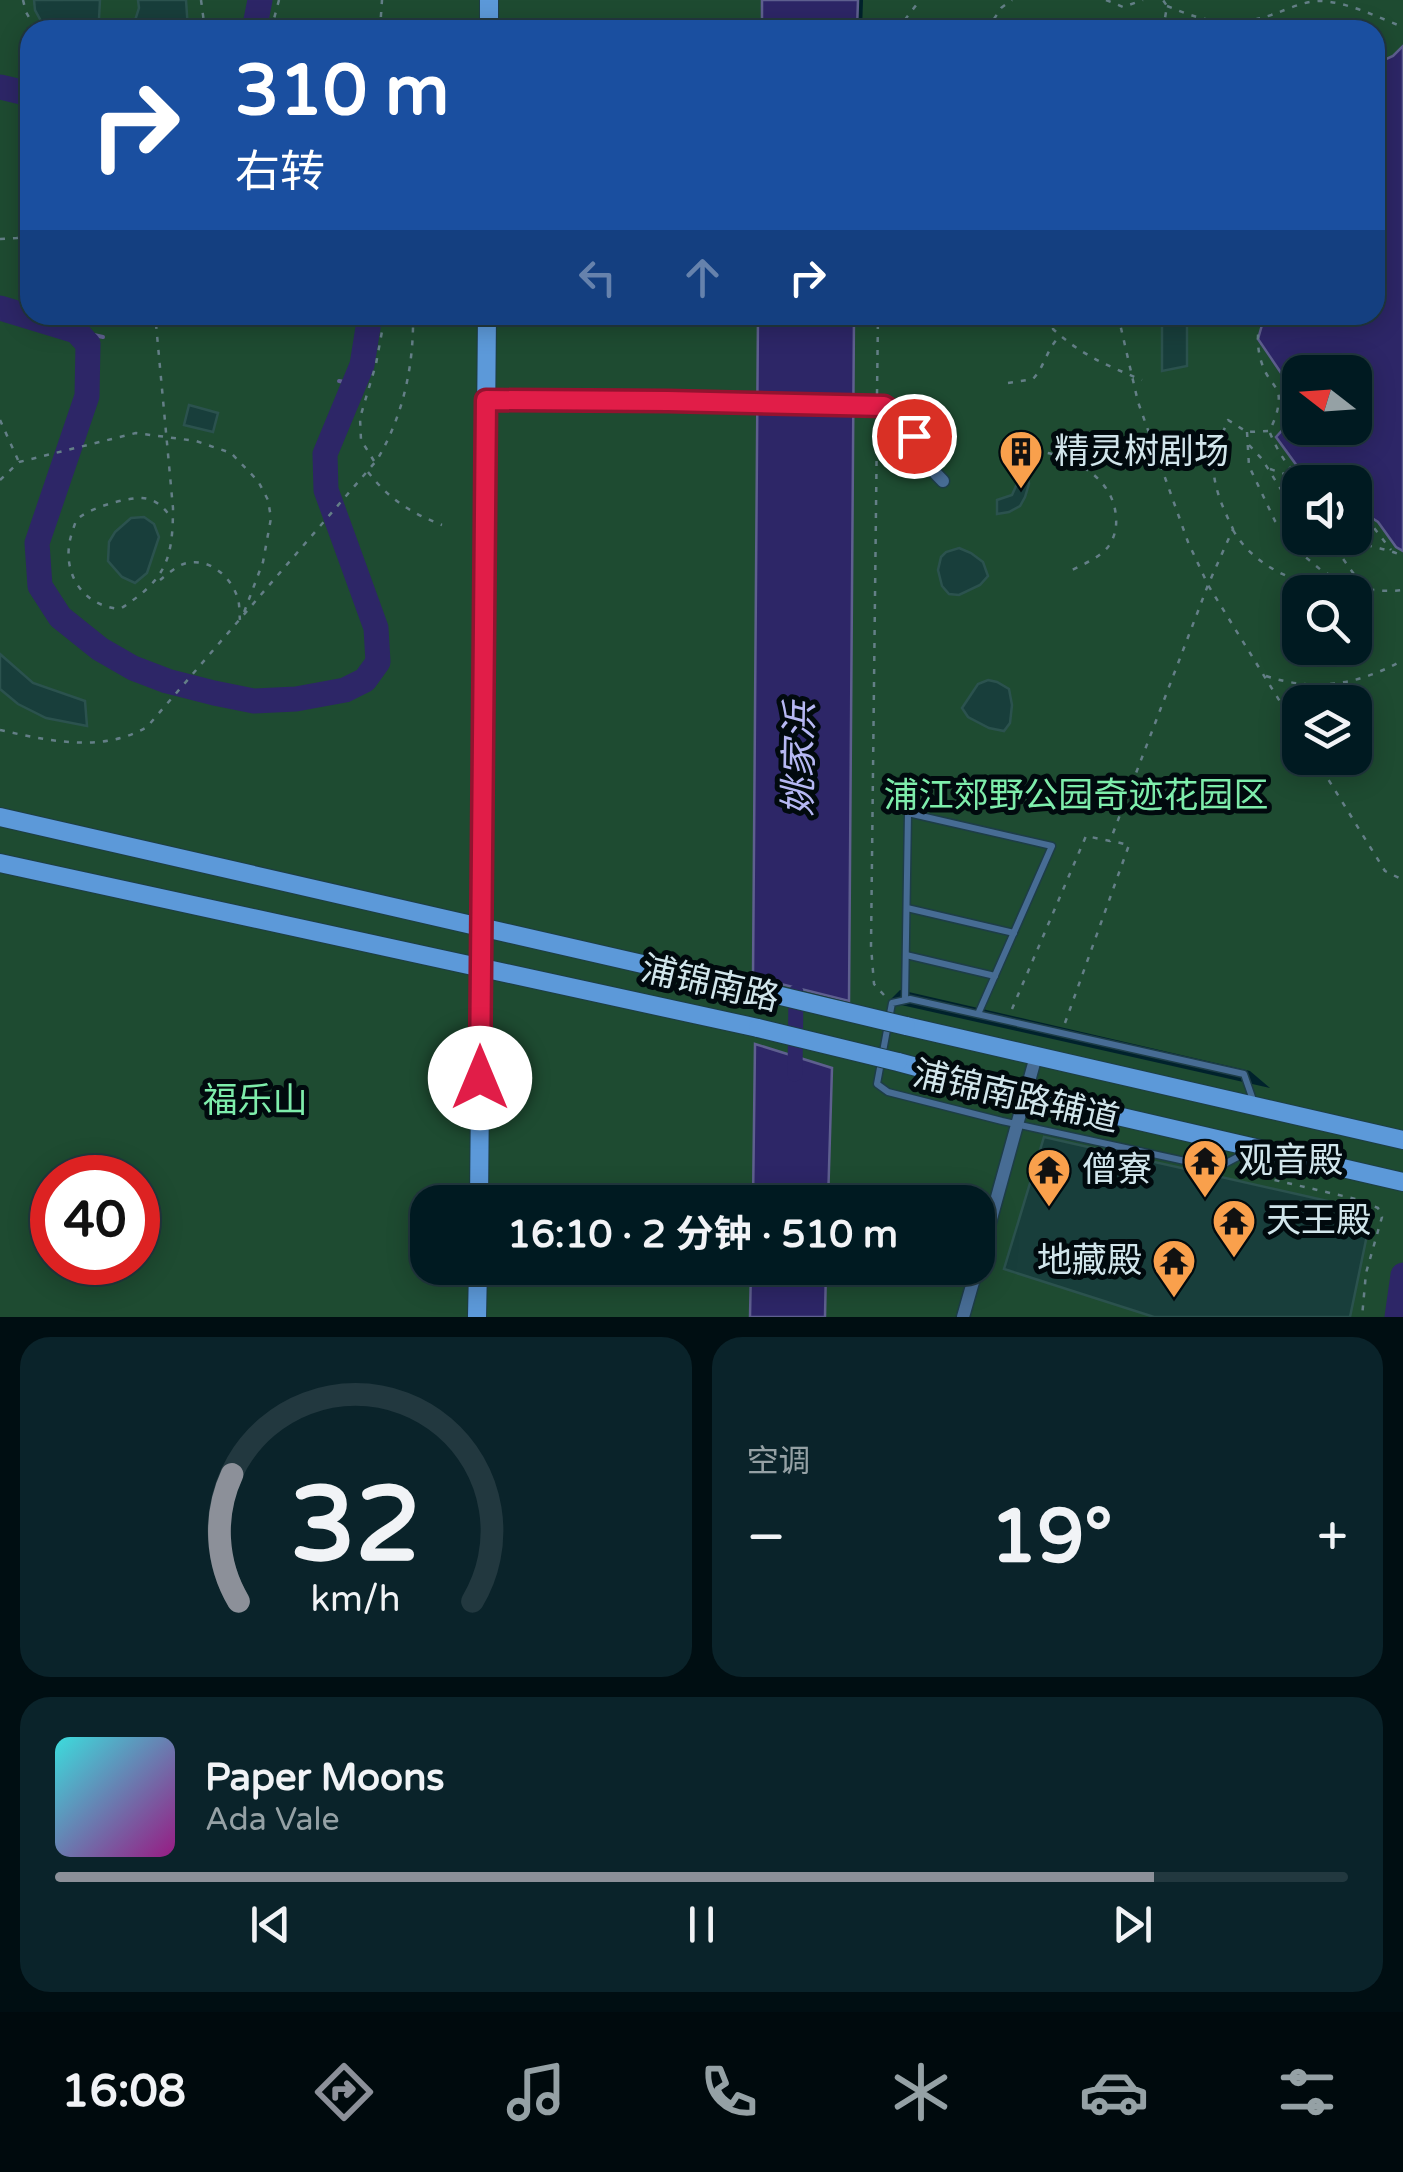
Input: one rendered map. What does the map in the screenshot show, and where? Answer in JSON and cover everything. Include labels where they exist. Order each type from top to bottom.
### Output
[{"type":"main road","points":[[479,1185],[487,325]]},
{"type":"main road","points":[[0,817],[1403,1140]]},
{"type":"main road","name":"浦锦南路","points":[[0,863],[758,1028],[1403,1182]]},
{"type":"main road","points":[[478,1285],[478,1317]]},
{"type":"street","points":[[486,400],[884,406],[914,436],[930,469],[943,482]]},
{"type":"street","points":[[995,1201],[1036,1056]]},
{"type":"street","points":[[964,1317],[972,1285]]},
{"type":"lane","points":[[905,1000],[908,813],[1052,846],[978,1014]]},
{"type":"lane","points":[[906,908],[1014,933]]},
{"type":"lane","points":[[906,955],[995,976]]},
{"type":"lane","name":"浦锦南路辅道","points":[[1255,1106],[1244,1074],[910,999],[892,1003],[877,1084],[888,1092],[1016,1124],[1216,1168],[1256,1147]]},
{"type":"path","points":[[905,20],[920,0]]},
{"type":"path","points":[[992,20],[1012,0]]},
{"type":"path","points":[[1106,0],[1122,7],[1142,0]]},
{"type":"path","points":[[1163,0],[1164,20]]},
{"type":"path","points":[[1248,20],[1316,1],[1331,2],[1383,20]]},
{"type":"path","points":[[1166,6],[1203,20]]},
{"type":"path","points":[[155,583],[170,552],[173,520],[156,325]]},
{"type":"path","points":[[375,463],[360,440],[360,418],[383,325]]},
{"type":"path","points":[[0,730],[96,744],[129,738],[147,727],[375,463],[396,427],[408,377],[412,325]]},
{"type":"path","points":[[878,325],[871,946],[874,984],[892,1003]]},
{"type":"path","points":[[1052,325],[1072,347],[1142,380]]},
{"type":"path","points":[[1120,325],[1138,402],[1188,542],[1208,584],[1282,705]]},
{"type":"path","points":[[1260,325],[1262,368],[1278,394],[1275,420],[1269,432]]},
{"type":"path","points":[[1008,382],[1033,379],[1060,336]]},
{"type":"path","points":[[0,420],[19,462]]},
{"type":"path","points":[[1269,432],[1246,432],[1228,420],[1213,466],[1216,486],[1240,541],[1252,554],[1285,575]]},
{"type":"path","points":[[0,480],[19,462],[136,432],[196,440],[231,453],[258,480],[271,518],[263,562],[240,622]]},
{"type":"path","points":[[1246,432],[1249,466],[1282,530]]},
{"type":"path","points":[[1269,432],[1288,465]]},
{"type":"path","points":[[1247,441],[1282,489]]},
{"type":"path","points":[[1009,450],[1046,453],[1074,463],[1096,476],[1109,491],[1116,508],[1117,528],[1108,547],[1068,572]]},
{"type":"path","points":[[1269,469],[1282,473]]},
{"type":"path","points":[[368,472],[398,504],[442,524]]},
{"type":"path","points":[[173,520],[165,508],[141,498],[92,509],[75,522],[68,547],[68,563],[79,588],[106,608],[120,609],[184,563],[199,562],[222,573],[238,598],[240,622]]},
{"type":"path","points":[[1372,525],[1391,550],[1403,556]]},
{"type":"path","points":[[1110,840],[1208,584],[1233,529]]},
{"type":"path","points":[[1372,548],[1391,550]]},
{"type":"path","points":[[1303,555],[1330,575]]},
{"type":"path","points":[[1372,589],[1403,590]]},
{"type":"path","points":[[1264,676],[1296,684],[1333,685],[1370,676],[1403,660]]},
{"type":"path","points":[[1326,775],[1385,871],[1403,880]]},
{"type":"path","points":[[1010,1014],[1086,836],[1130,845],[1061,1034]]},
{"type":"path","points":[[1232,1160],[1249,1174],[1356,1199],[1378,1208],[1382,1217],[1366,1272],[1362,1317]]},
{"type":"green space","points":[[0,0],[849,0],[849,20],[20,20],[20,325],[850,325],[853,373],[854,325],[1385,325],[1385,20],[862,20],[863,0],[1403,0],[1403,1317],[0,1317]],"holes":[[[900,990],[1250,1071],[1270,1088],[888,1002]]]},
{"type":"water","points":[[762,0],[858,0],[857,20],[762,20]]},
{"type":"water","points":[[1403,46],[1403,551],[1372,518],[1372,465],[1296,465],[1276,437],[1282,430],[1282,445],[1372,445],[1372,355],[1282,355],[1282,374],[1258,339],[1262,325],[1385,325],[1385,60]]},
{"type":"water","points":[[758,325],[854,325],[849,1001],[753,977]]},
{"type":"water","points":[[755,1044],[832,1068],[829,1185],[753,1185]]},
{"type":"water","points":[[751,1285],[826,1285],[825,1317],[750,1317]]},
{"type":"building","points":[[34,0],[100,0],[99,20],[40,20]]},
{"type":"building","points":[[138,0],[186,0],[187,20],[135,20]]},
{"type":"building","points":[[1162,325],[1187,325],[1187,366],[1162,371]]},
{"type":"building","points":[[189,405],[218,413],[213,432],[184,425]]},
{"type":"building","name":"精灵树剧场","points":[[1023,455],[1029,484],[1025,497],[1020,506],[997,514],[997,500],[1012,495],[1016,486]]},
{"type":"building","points":[[144,517],[154,524],[159,537],[147,573],[135,583],[122,577],[108,561],[109,542],[131,518]]},
{"type":"building","points":[[959,548],[983,562],[988,576],[980,585],[959,595],[949,594],[942,586],[938,570],[941,557]]},
{"type":"building","points":[[0,654],[33,683],[85,701],[87,726],[46,718],[18,704],[0,689]]},
{"type":"building","points":[[988,680],[1009,689],[1010,723],[1004,731],[968,717],[962,708],[978,684]]},
{"type":"building","points":[[1044,1137],[1372,1211],[1350,1317],[1154,1317],[1004,1269]]},
{"type":"waterway","points":[[256,20],[260,0]]},
{"type":"waterway","points":[[0,87],[20,92]]},
{"type":"waterway","points":[[0,308],[20,314]]},
{"type":"waterway","points":[[56,325],[76,331],[88,344],[87,396],[37,543],[40,586],[60,617],[100,649],[133,668],[167,681],[254,701],[296,699],[345,690],[365,680],[378,662],[376,628],[326,490],[325,454],[362,365],[368,325]]},
{"type":"waterway","points":[[76,331],[103,337]]},
{"type":"waterway","points":[[339,381],[355,384]]},
{"type":"waterway","name":"姚家浜","points":[[795,1074],[796,992]]},
{"type":"waterway","points":[[1397,1317],[1403,1275]]},
{"type":"place","name":"精灵树剧场","points":[[1021,490]]},
{"type":"place","name":"观音殿","points":[[1205,1199]]},
{"type":"place","name":"僧寮","points":[[1049,1208]]},
{"type":"place","name":"天王殿","points":[[1234,1259]]},
{"type":"place","name":"地藏殿","points":[[1174,1299]]},
{"type":"route","points":[[480,1078],[486,400],[884,406],[914,436]]},
{"type":"park label","name":"浦江郊野公园奇迹花园区","points":[[1076,796]]},
{"type":"park label","name":"福乐山","points":[[255,1101]]}]
